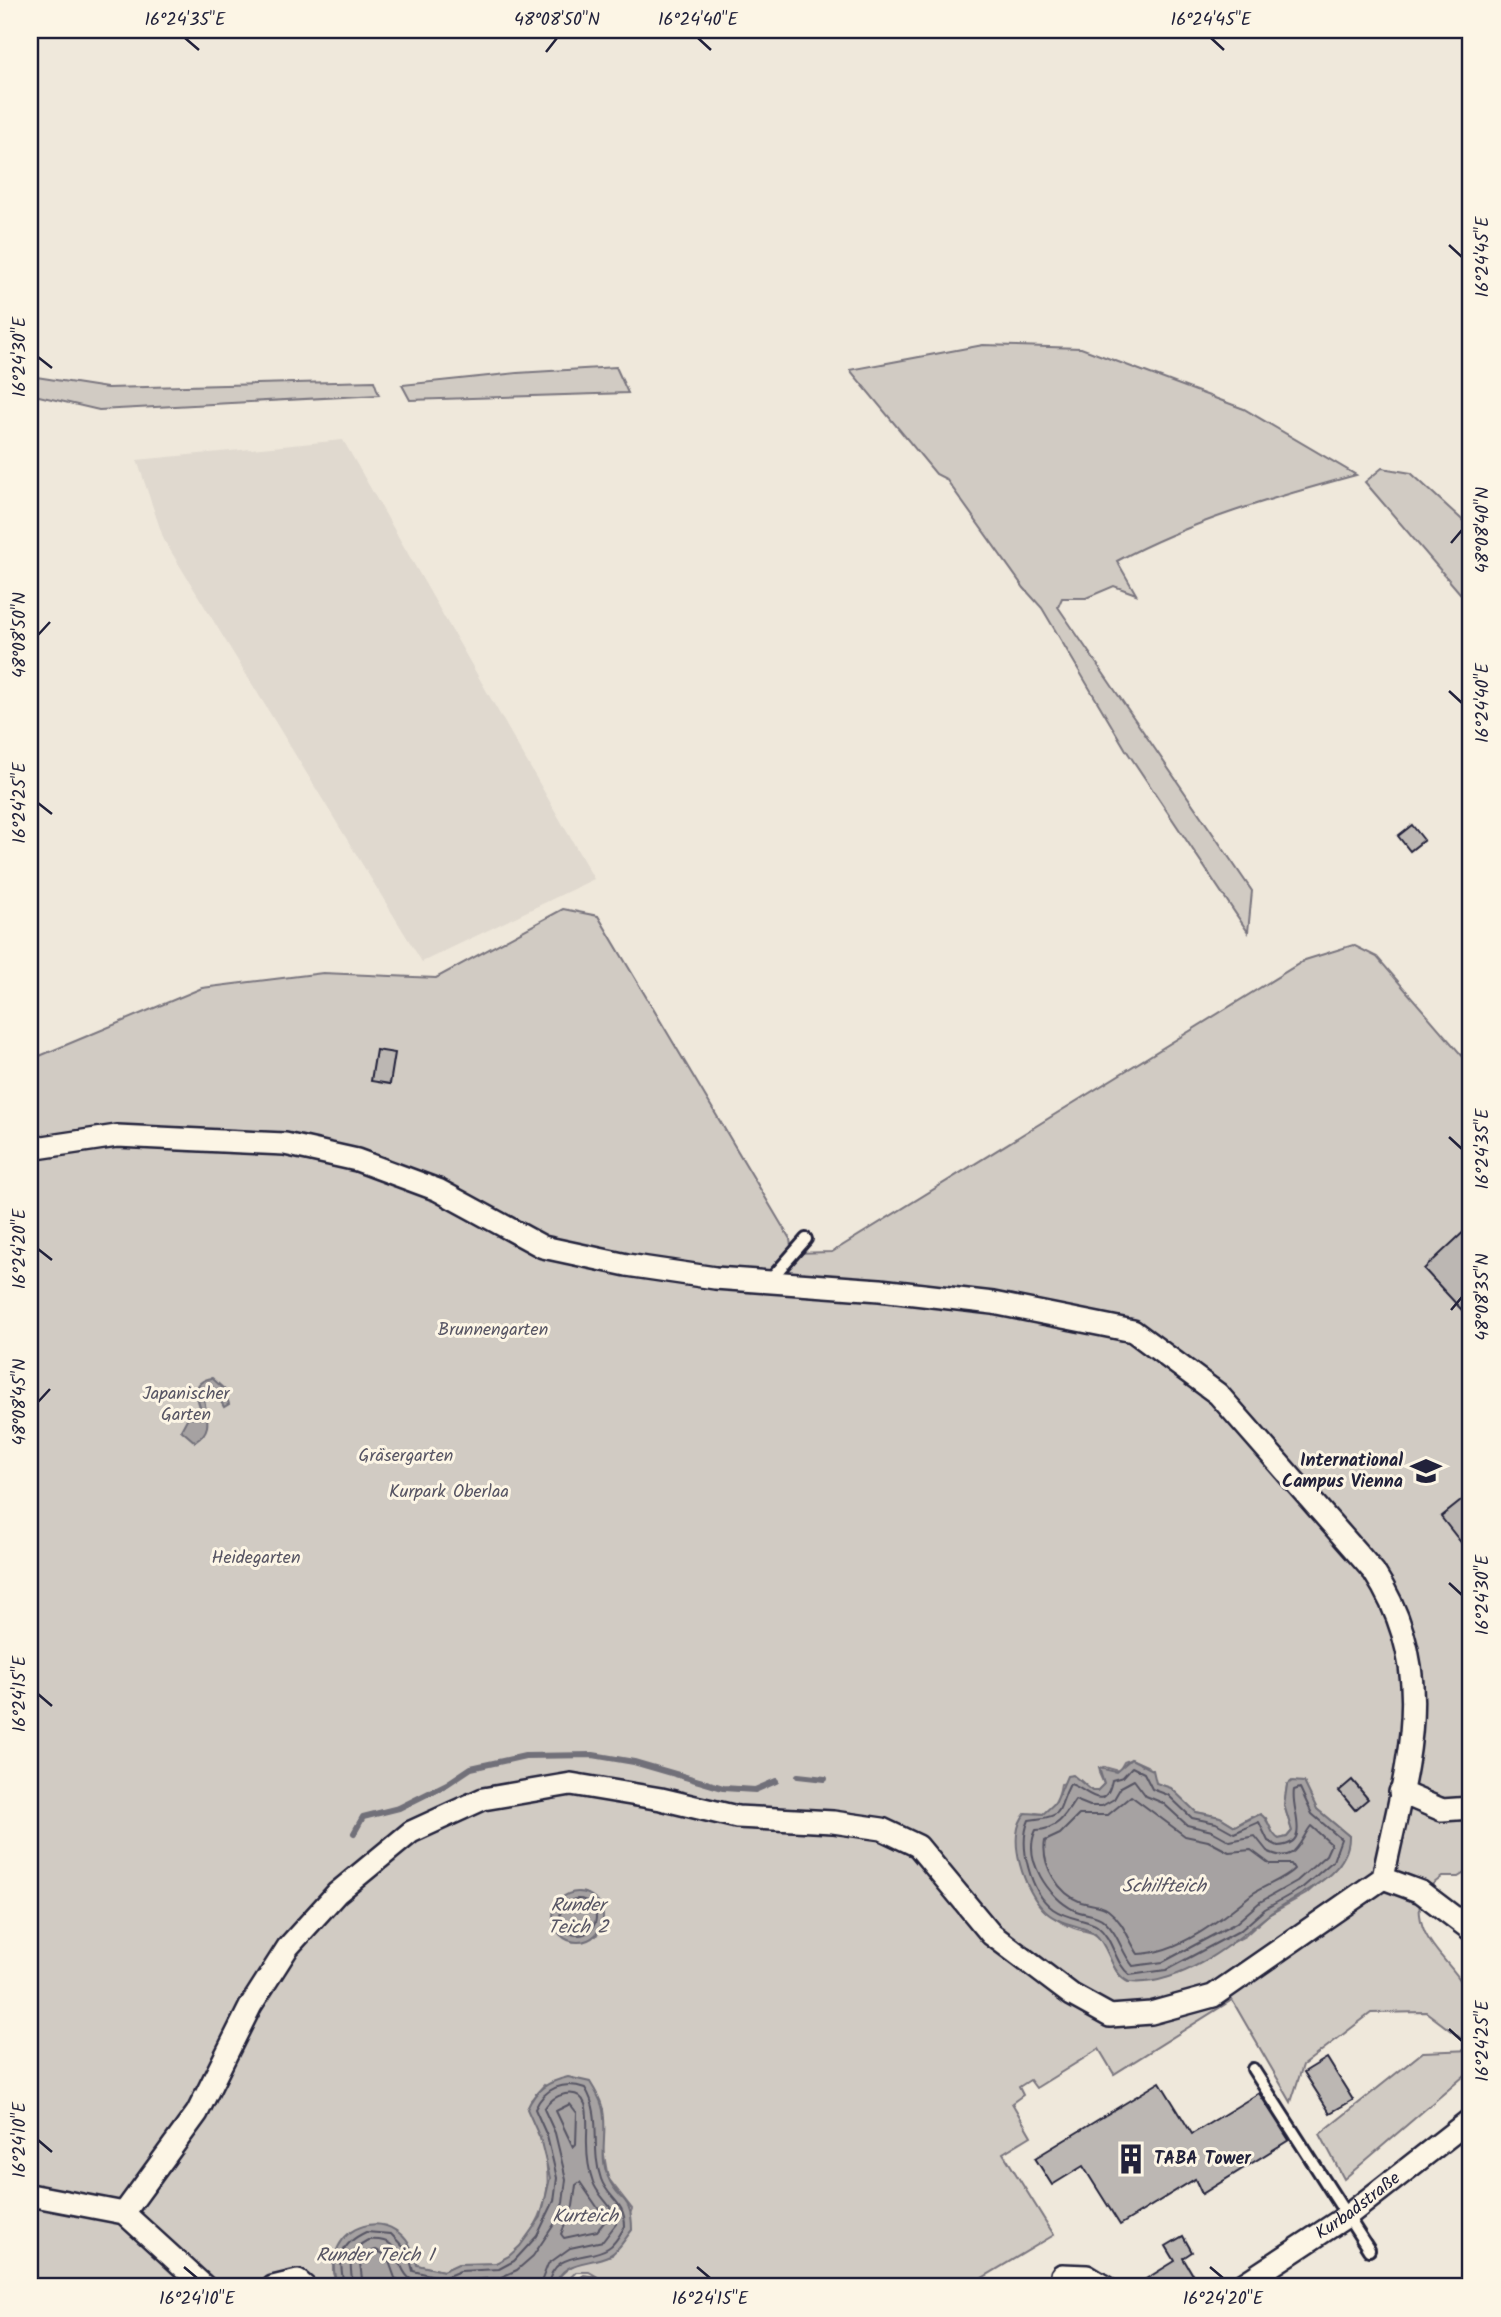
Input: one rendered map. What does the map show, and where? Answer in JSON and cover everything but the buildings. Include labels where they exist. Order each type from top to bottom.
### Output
[{"type":"street","points":[[30,1149],[117,1136],[285,1144],[357,1160],[438,1190],[543,1247],[627,1265],[767,1283],[880,1290],[993,1303],[1133,1331],[1218,1394],[1359,1554],[1388,1593],[1410,1659],[1414,1693],[1413,1737],[1383,1878],[1213,1996],[1151,2013],[1110,2016],[1072,1995],[991,1934],[918,1846],[882,1829],[832,1822],[737,1817],[571,1784],[483,1799],[411,1832],[338,1893],[288,1947],[251,2005],[197,2113],[124,2213]]},
{"type":"street","points":[[1400,1792],[1442,1810],[1471,1808]]},
{"type":"street","points":[[1383,1878],[1421,1892],[1471,1930]]},
{"type":"street","name":"Kurbadstraße","points":[[1239,2287],[1347,2216],[1471,2119]]},
{"type":"street","points":[[30,2195],[124,2213],[205,2287]]},
{"type":"street","points":[[1062,2275],[1087,2276],[1105,2287]]},
{"type":"street","points":[[273,2287],[298,2281],[305,2287]]},
{"type":"lane","points":[[767,1283],[806,1238]]},
{"type":"lane","points":[[1254,2069],[1369,2250]]},
{"type":"shaded area","points":[[343,440],[594,879],[422,962],[164,540],[137,460]]},
{"type":"green space","points":[[983,345],[1081,348],[1244,409],[1356,475],[1264,501],[1174,534],[1117,561],[1136,594],[1114,586],[1086,598],[1062,598],[1058,607],[1252,891],[1248,932],[1126,750],[1042,608],[1024,588],[946,479],[936,474],[850,370]]},
{"type":"green space","points":[[616,367],[628,393],[410,400],[402,385],[517,373]]},
{"type":"green space","points":[[30,376],[107,388],[374,381],[379,395],[99,410],[30,394]]},
{"type":"green space","points":[[1382,468],[1411,473],[1471,528],[1471,606],[1365,482]]},
{"type":"green space","name":"Kurpark Oberlaa","points":[[563,909],[598,916],[790,1239],[792,1253],[832,1252],[1305,960],[1353,945],[1377,957],[1471,1066],[1471,1869],[1458,1877],[1442,1877],[1421,1893],[1420,1910],[1422,1925],[1428,1938],[1463,1983],[1472,2002],[1471,2046],[1426,2012],[1371,2013],[1303,2065],[1291,2102],[1232,2000],[1114,2074],[1099,2049],[1036,2088],[1030,2080],[1019,2087],[1023,2095],[1012,2103],[1031,2136],[1003,2153],[1054,2235],[967,2287],[567,2287],[584,2275],[598,2277],[589,2272],[576,2272],[561,2287],[554,2287],[563,2272],[570,2267],[612,2255],[632,2209],[608,2178],[602,2144],[603,2109],[544,2085],[531,2100],[547,2171],[544,2204],[523,2243],[513,2254],[500,2262],[457,2266],[443,2271],[417,2265],[415,2250],[333,2257],[333,2273],[338,2287],[30,2287],[30,1060],[202,988],[323,973],[436,978]],"holes":[[[1131,1759],[1147,1766],[1156,1783],[1196,1812],[1220,1817],[1235,1826],[1251,1817],[1266,1818],[1274,1837],[1279,1839],[1287,1837],[1292,1831],[1284,1805],[1287,1785],[1349,1836],[1339,1865],[1306,1894],[1268,1915],[1245,1936],[1168,1977],[1128,1982],[1119,1974],[1099,1937],[1060,1921],[1048,1913],[1039,1902],[1025,1878],[1017,1835],[1036,1813],[1044,1814],[1051,1808],[1061,1784],[1080,1780],[1092,1791],[1097,1791],[1104,1784],[1099,1773],[1104,1767],[1119,1771],[1124,1762]],[[588,1894],[598,1903],[602,1913],[602,1925],[596,1936],[554,1925],[554,1909]]]},
{"type":"green space","points":[[1471,2050],[1471,2070],[1344,2179],[1320,2134],[1423,2052]]},
{"type":"water","points":[[212,1378],[224,1389],[229,1404],[224,1407],[215,1391],[204,1392],[206,1431],[195,1442],[181,1430],[188,1417],[196,1418],[202,1413],[197,1387]]},
{"type":"water","name":"Schilfteich","points":[[1131,1759],[1153,1770],[1156,1783],[1171,1788],[1196,1812],[1220,1817],[1235,1826],[1260,1814],[1279,1839],[1287,1837],[1292,1831],[1284,1805],[1287,1785],[1292,1781],[1304,1782],[1317,1809],[1349,1836],[1347,1850],[1340,1863],[1318,1884],[1267,1916],[1203,1962],[1167,1978],[1129,1982],[1118,1973],[1095,1934],[1052,1916],[1038,1903],[1020,1864],[1017,1835],[1026,1813],[1043,1814],[1056,1802],[1067,1776],[1073,1775],[1092,1791],[1097,1791],[1104,1784],[1099,1768],[1116,1772]]},
{"type":"water","name":"Runder Teich 2","points":[[578,1892],[596,1899],[603,1917],[596,1935],[578,1942],[560,1935],[553,1917],[560,1899]]},
{"type":"water","name":"Kurteich","points":[[568,2077],[590,2082],[602,2106],[605,2169],[612,2185],[627,2204],[631,2218],[632,2230],[616,2251],[570,2267],[558,2278],[554,2287],[424,2287],[414,2284],[411,2287],[338,2287],[334,2265],[338,2247],[349,2234],[363,2226],[380,2225],[395,2230],[409,2244],[417,2265],[443,2271],[458,2264],[496,2263],[520,2246],[541,2217],[550,2178],[540,2138],[527,2109],[543,2087]]},
{"type":"waterway","points":[[354,1833],[363,1817],[399,1808],[447,1784],[471,1768],[525,1756],[593,1755],[634,1762],[723,1788],[755,1790],[776,1781]]},
{"type":"waterway","points":[[798,1776],[825,1779]]},
{"type":"place","name":"International Campus Vienna","points":[[1426,1471]]},
{"type":"place","name":"TABA Tower","points":[[1131,2159]]},
{"type":"park label","name":"Brunnengarten","points":[[493,1330]]},
{"type":"park label","name":"Japanischer Garten","points":[[186,1404]]},
{"type":"park label","name":"Gräsergarten","points":[[406,1456]]},
{"type":"park label","name":"Heidegarten","points":[[256,1558]]},
{"type":"water label","name":"Runder Teich 1","points":[[375,2256]]}]
